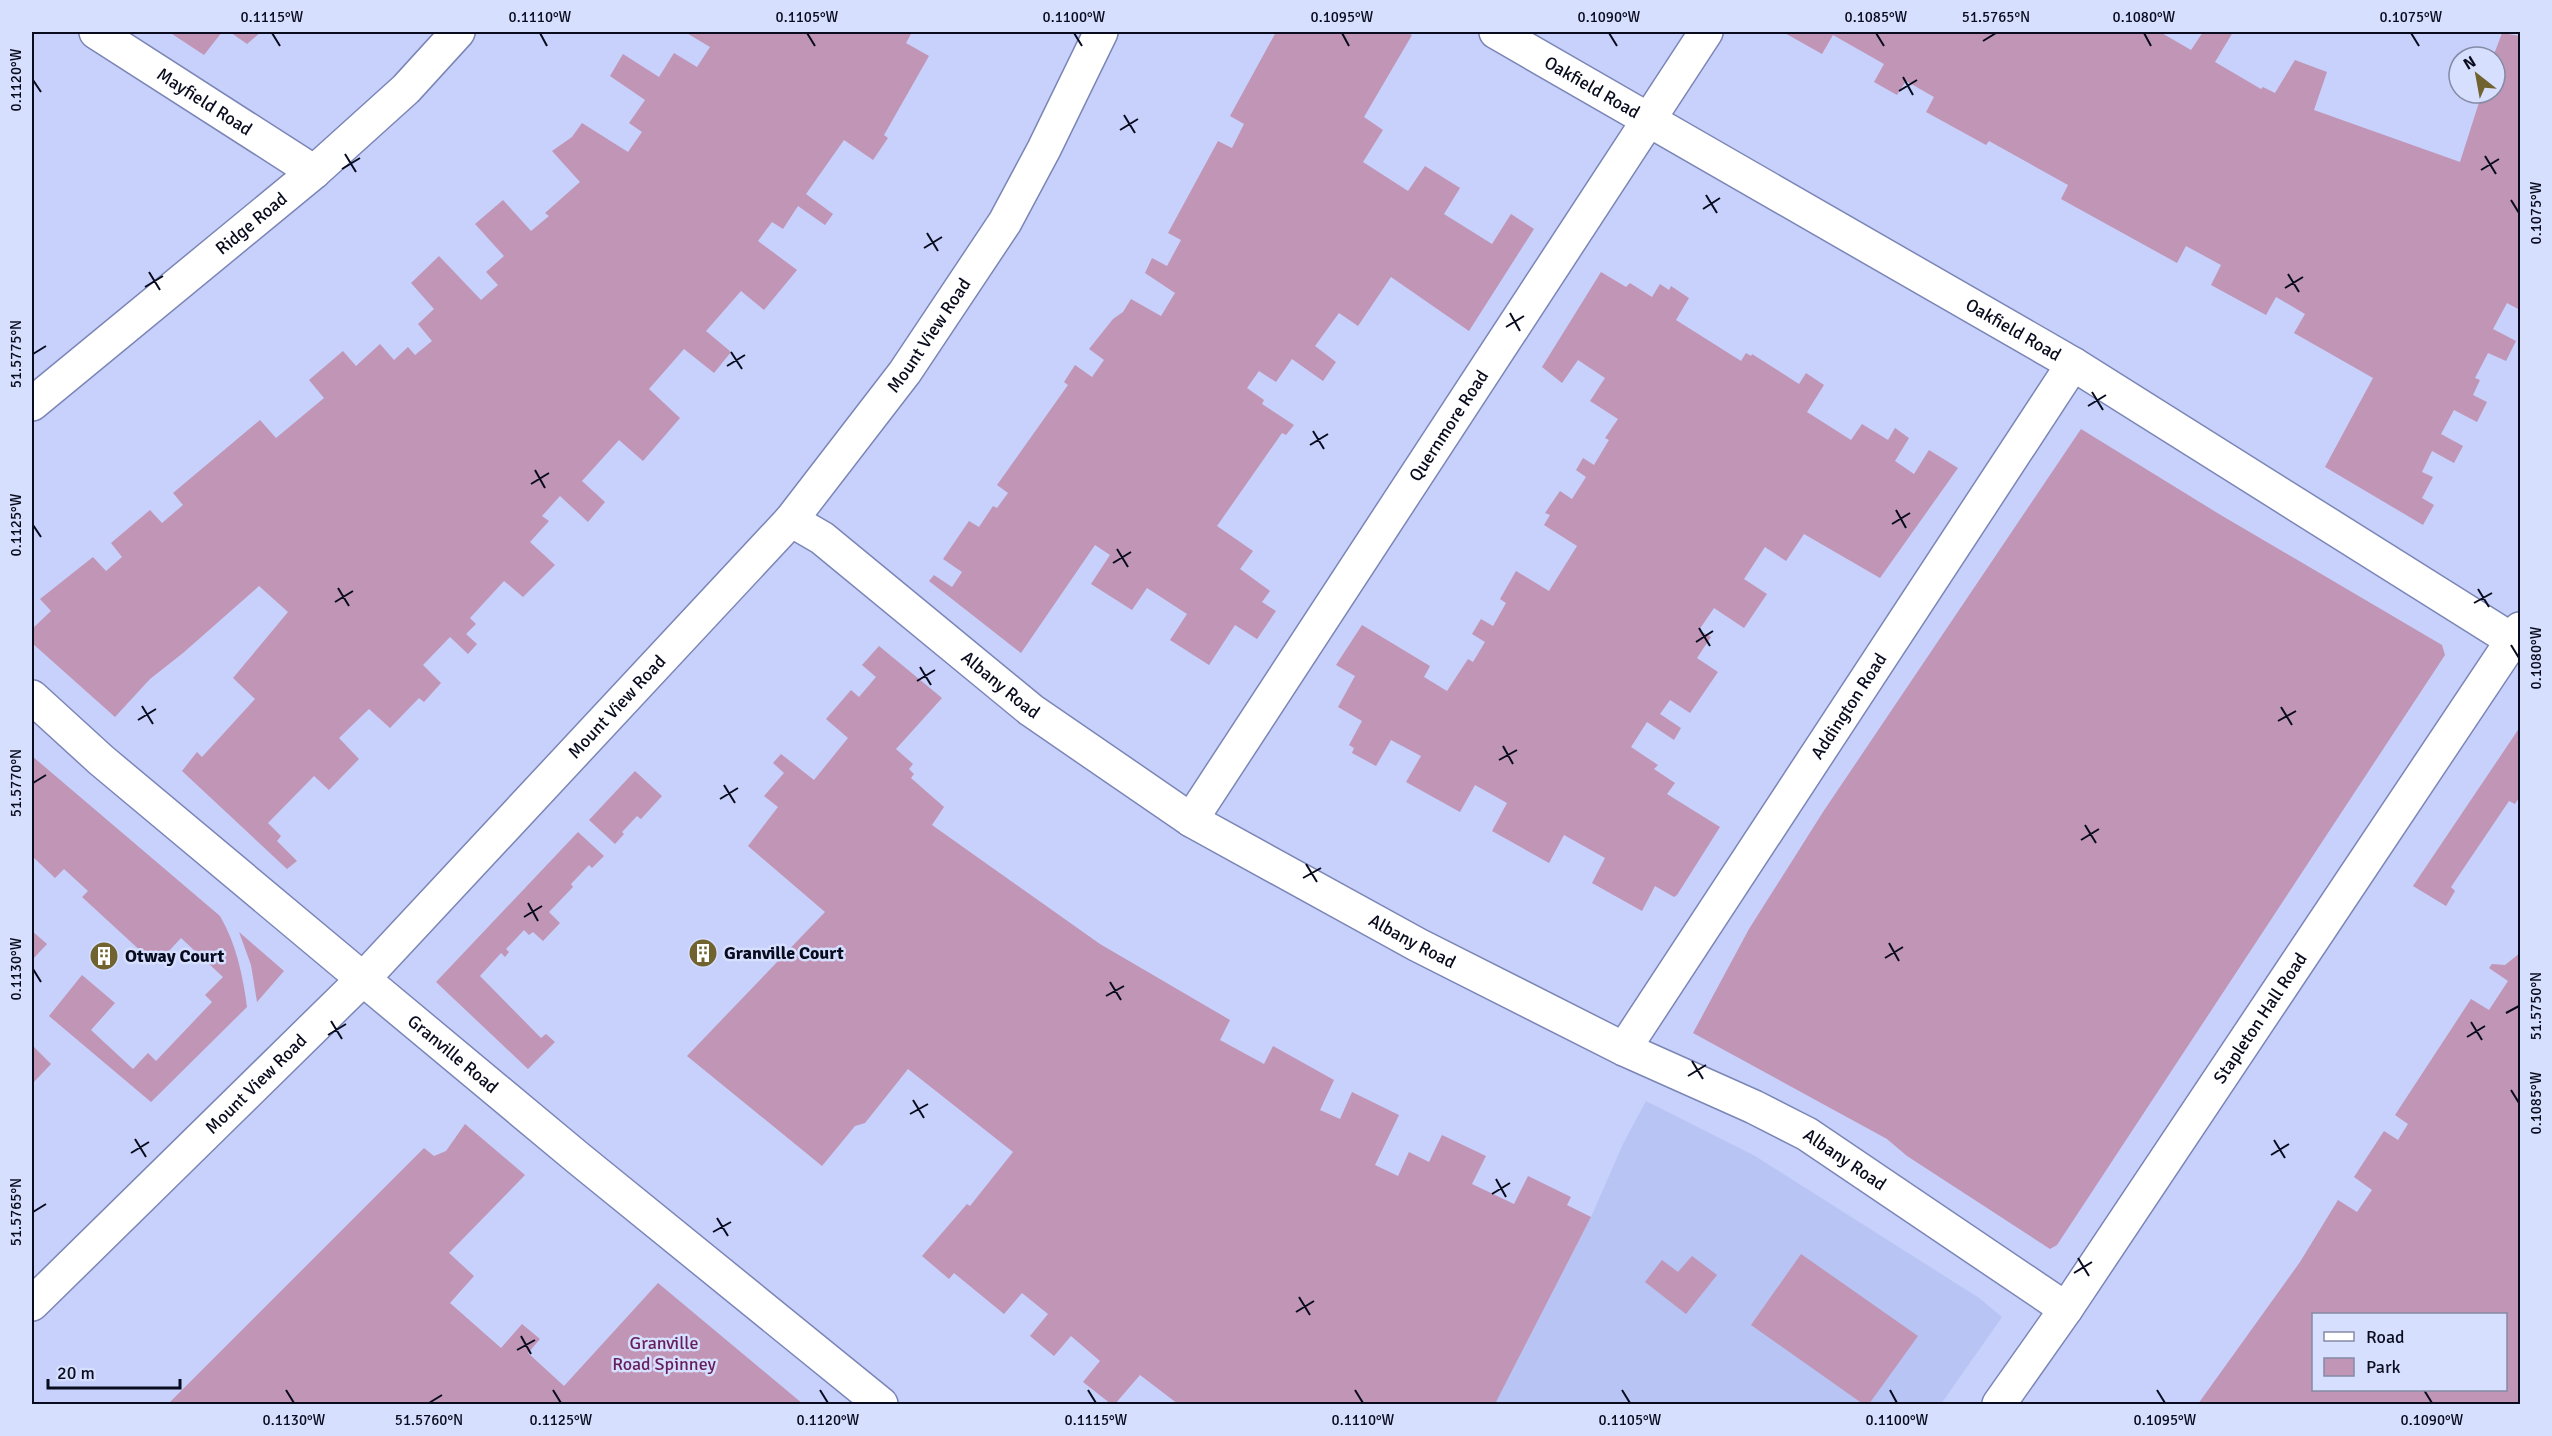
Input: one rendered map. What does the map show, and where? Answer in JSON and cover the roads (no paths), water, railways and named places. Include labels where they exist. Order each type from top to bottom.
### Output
[{"type":"street","name":"Mayfield Road","points":[[96,32],[314,172]]},
{"type":"street","name":"Ridge Road","points":[[32,404],[314,172],[406,89],[458,32]]},
{"type":"street","name":"Mount View Road","points":[[32,1304],[363,979],[791,520],[905,372],[1005,222],[1044,149],[1101,32]]},
{"type":"street","name":"Oakfield Road","points":[[1496,32],[2073,364],[2518,638]]},
{"type":"street","name":"Quernmore Road","points":[[1191,820],[1647,118],[1706,32]]},
{"type":"street","name":"Addington Road","points":[[1624,1049],[2073,364]]},
{"type":"street","name":"Albany Road","points":[[791,520],[822,538],[1031,710],[1191,820],[1418,945],[1624,1049],[1754,1107],[1807,1134],[2066,1309]]},
{"type":"street","name":"Stapleton Hall Road","points":[[1999,1404],[2066,1309],[2518,638]]},
{"type":"street","name":"Granville Road","points":[[32,697],[101,760],[363,979],[578,1158],[881,1404]]},
{"type":"place","name":"Granville Court","points":[[703,953]]},
{"type":"place","name":"Otway Court","points":[[104,956]]},
{"type":"park label","name":"Granville Road Spinney","points":[[664,1353]]}]
